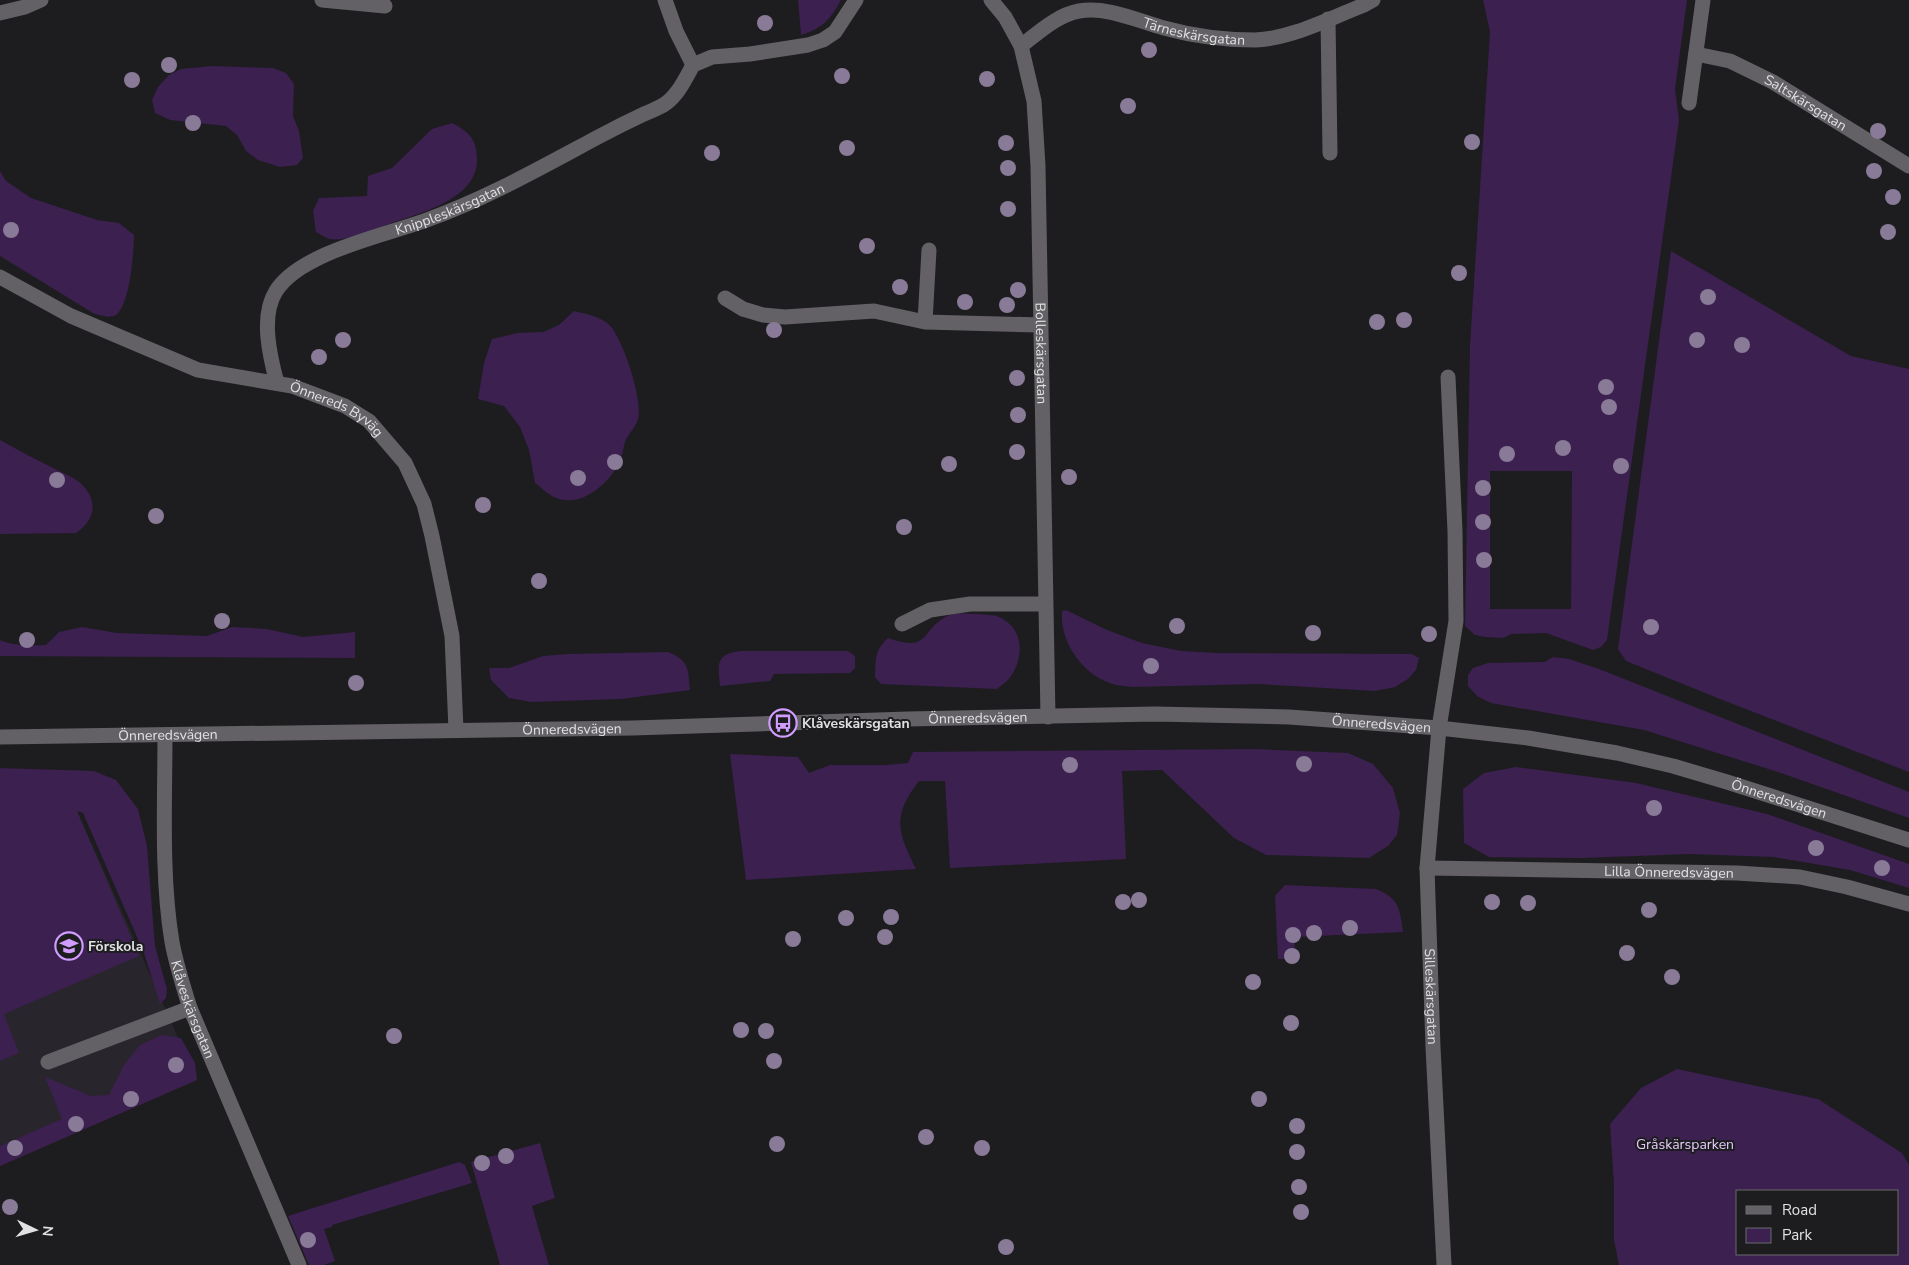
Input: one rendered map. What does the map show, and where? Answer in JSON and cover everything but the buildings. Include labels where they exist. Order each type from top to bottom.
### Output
[{"type":"street","points":[[0,13],[25,7],[41,0]]},
{"type":"street","points":[[322,0],[385,6]]},
{"type":"street","points":[[665,0],[676,31],[693,64],[712,57],[750,54],[808,45],[823,40],[835,32],[856,0]]},
{"type":"street","name":"Bolleskärsgatan","points":[[992,0],[1005,17],[1021,46],[1034,101],[1038,166],[1048,717]]},
{"type":"street","name":"Tärneskärsgatan","points":[[1021,46],[1047,26],[1062,17],[1079,11],[1100,11],[1166,29],[1196,35],[1242,40],[1280,36],[1373,0]]},
{"type":"street","points":[[1688,103],[1703,0]]},
{"type":"street","points":[[1328,19],[1330,153]]},
{"type":"street","name":"Saltskärsgatan","points":[[1696,54],[1730,61],[1773,82],[1909,166]]},
{"type":"street","name":"Knippleskärsgatan","points":[[277,383],[269,354],[270,304],[276,291],[289,276],[303,265],[348,246],[425,221],[476,201],[665,104],[682,86],[693,64]]},
{"type":"street","points":[[925,322],[929,250]]},
{"type":"street","name":"Önnereds Byväg","points":[[0,277],[71,316],[198,370],[277,383],[316,394],[345,406],[369,422],[405,462],[424,504],[452,636],[456,730]]},
{"type":"street","points":[[725,298],[743,309],[763,315],[785,317],[874,311],[925,322],[1040,325]]},
{"type":"street","name":"Silleskärsgatan","points":[[1444,1265],[1433,1057],[1427,868],[1439,728],[1456,621],[1455,531],[1448,377]]},
{"type":"street","points":[[902,624],[930,610],[970,604],[1045,604]]},
{"type":"street","name":"Önneredsvägen","points":[[0,737],[640,728],[908,719],[1230,715],[1290,717],[1439,728],[1584,747],[1673,766],[1794,802],[1909,840]]},
{"type":"street","name":"Klåveskärsgatan","points":[[165,734],[167,893],[172,941],[181,981],[190,1008],[300,1265]]},
{"type":"street","name":"Lilla Önneredsvägen","points":[[1427,868],[1737,873],[1800,877],[1847,887],[1909,904]]},
{"type":"street","points":[[48,1062],[190,1008]]},
{"type":"shaded area","name":"Förskola","points":[[77,811],[197,1080],[0,1166],[0,812]]},
{"type":"green space","points":[[798,0],[841,0],[825,22],[801,35]]},
{"type":"green space","points":[[1483,0],[1687,0],[1675,89],[1679,120],[1607,640],[1601,647],[1593,650],[1546,633],[1511,634],[1503,638],[1485,637],[1475,635],[1465,626],[1470,345],[1490,32]],"holes":[[[1490,471],[1572,471],[1571,609],[1490,609]]]},
{"type":"green space","points":[[212,66],[273,68],[286,73],[294,84],[293,116],[299,131],[303,158],[297,165],[280,167],[258,160],[246,151],[237,135],[226,126],[170,120],[155,113],[152,100],[158,87],[169,75],[181,69]]},
{"type":"green space","points":[[452,123],[463,129],[470,136],[475,145],[477,158],[475,172],[468,184],[458,194],[431,209],[351,237],[330,239],[316,232],[313,211],[319,198],[367,196],[368,176],[392,168],[432,129]]},
{"type":"green space","points":[[0,171],[6,181],[31,198],[97,220],[119,223],[134,235],[128,290],[125,301],[116,315],[107,317],[93,313],[0,256]]},
{"type":"green space","points":[[1671,251],[1851,356],[1909,369],[1909,772],[1626,661],[1618,649]]},
{"type":"green space","points":[[574,311],[605,321],[612,328],[627,359],[635,386],[639,410],[637,422],[625,442],[622,456],[614,472],[600,487],[583,498],[564,500],[551,496],[535,483],[529,450],[520,427],[504,406],[478,399],[484,363],[492,339],[517,333],[543,332],[559,325]]},
{"type":"green space","points":[[0,440],[79,482],[90,495],[92,502],[91,516],[83,528],[76,533],[0,534]]},
{"type":"green space","points":[[1066,610],[1107,630],[1142,643],[1181,651],[1218,653],[1412,654],[1419,658],[1416,670],[1408,679],[1395,687],[1375,691],[1258,684],[1132,687],[1105,681],[1084,667],[1070,647],[1065,635],[1062,611]]},
{"type":"green space","points":[[993,615],[1001,618],[1009,623],[1018,637],[1020,646],[1014,671],[1009,679],[997,689],[881,684],[875,677],[878,651],[888,638],[902,642],[918,642],[938,622],[947,616]]},
{"type":"green space","points":[[82,627],[117,633],[207,636],[232,627],[267,629],[303,637],[355,632],[355,658],[0,656],[0,640],[23,645],[46,645],[59,632]]},
{"type":"green space","points":[[741,651],[848,651],[855,656],[855,668],[850,673],[774,674],[770,681],[720,686],[720,661],[726,655]]},
{"type":"green space","points":[[668,652],[684,662],[688,671],[690,690],[621,699],[531,702],[509,698],[491,680],[489,668],[509,668],[543,656]]},
{"type":"green space","points":[[1553,657],[1569,659],[1599,669],[1909,792],[1909,818],[1778,772],[1644,730],[1491,703],[1477,696],[1468,686],[1468,675],[1473,668],[1488,663],[1545,662]]},
{"type":"green space","points":[[1254,749],[1348,753],[1373,764],[1393,788],[1400,813],[1397,835],[1388,846],[1369,858],[1266,855],[1234,838],[1162,770],[1122,771],[1126,859],[950,868],[945,781],[919,781],[904,804],[900,824],[901,834],[916,869],[746,880],[730,754],[798,757],[809,773],[830,765],[908,763],[913,752]]},
{"type":"green space","points":[[1516,767],[1636,783],[1767,814],[1909,864],[1909,888],[1850,870],[1774,857],[1690,854],[1582,858],[1489,857],[1464,843],[1463,789],[1484,773]]},
{"type":"green space","points":[[0,768],[94,771],[116,780],[138,809],[147,846],[155,946],[167,989],[166,998],[160,1004],[144,953],[83,813],[77,811],[139,956],[4,1014],[19,1053],[0,1061]]},
{"type":"green space","points":[[1285,885],[1376,889],[1384,892],[1397,905],[1403,932],[1295,937],[1294,959],[1278,959],[1275,896]]},
{"type":"green space","points":[[162,1035],[181,1038],[195,1063],[197,1080],[0,1166],[0,1146],[62,1119],[45,1077],[91,1096],[109,1095],[124,1065],[140,1045]]},
{"type":"green space","name":"Gråskärsparken","points":[[1677,1069],[1818,1099],[1902,1153],[1909,1165],[1909,1265],[1619,1265],[1614,1240],[1614,1185],[1610,1124],[1641,1088]]},
{"type":"green space","points":[[540,1143],[555,1198],[532,1206],[549,1265],[500,1265],[471,1162]]},
{"type":"green space","points":[[459,1162],[465,1165],[472,1183],[324,1229],[335,1261],[324,1265],[309,1265],[288,1216]]},
{"type":"place","name":"Klåveskärsgatan","points":[[783,723]]},
{"type":"place","name":"Förskola","points":[[69,946]]}]
